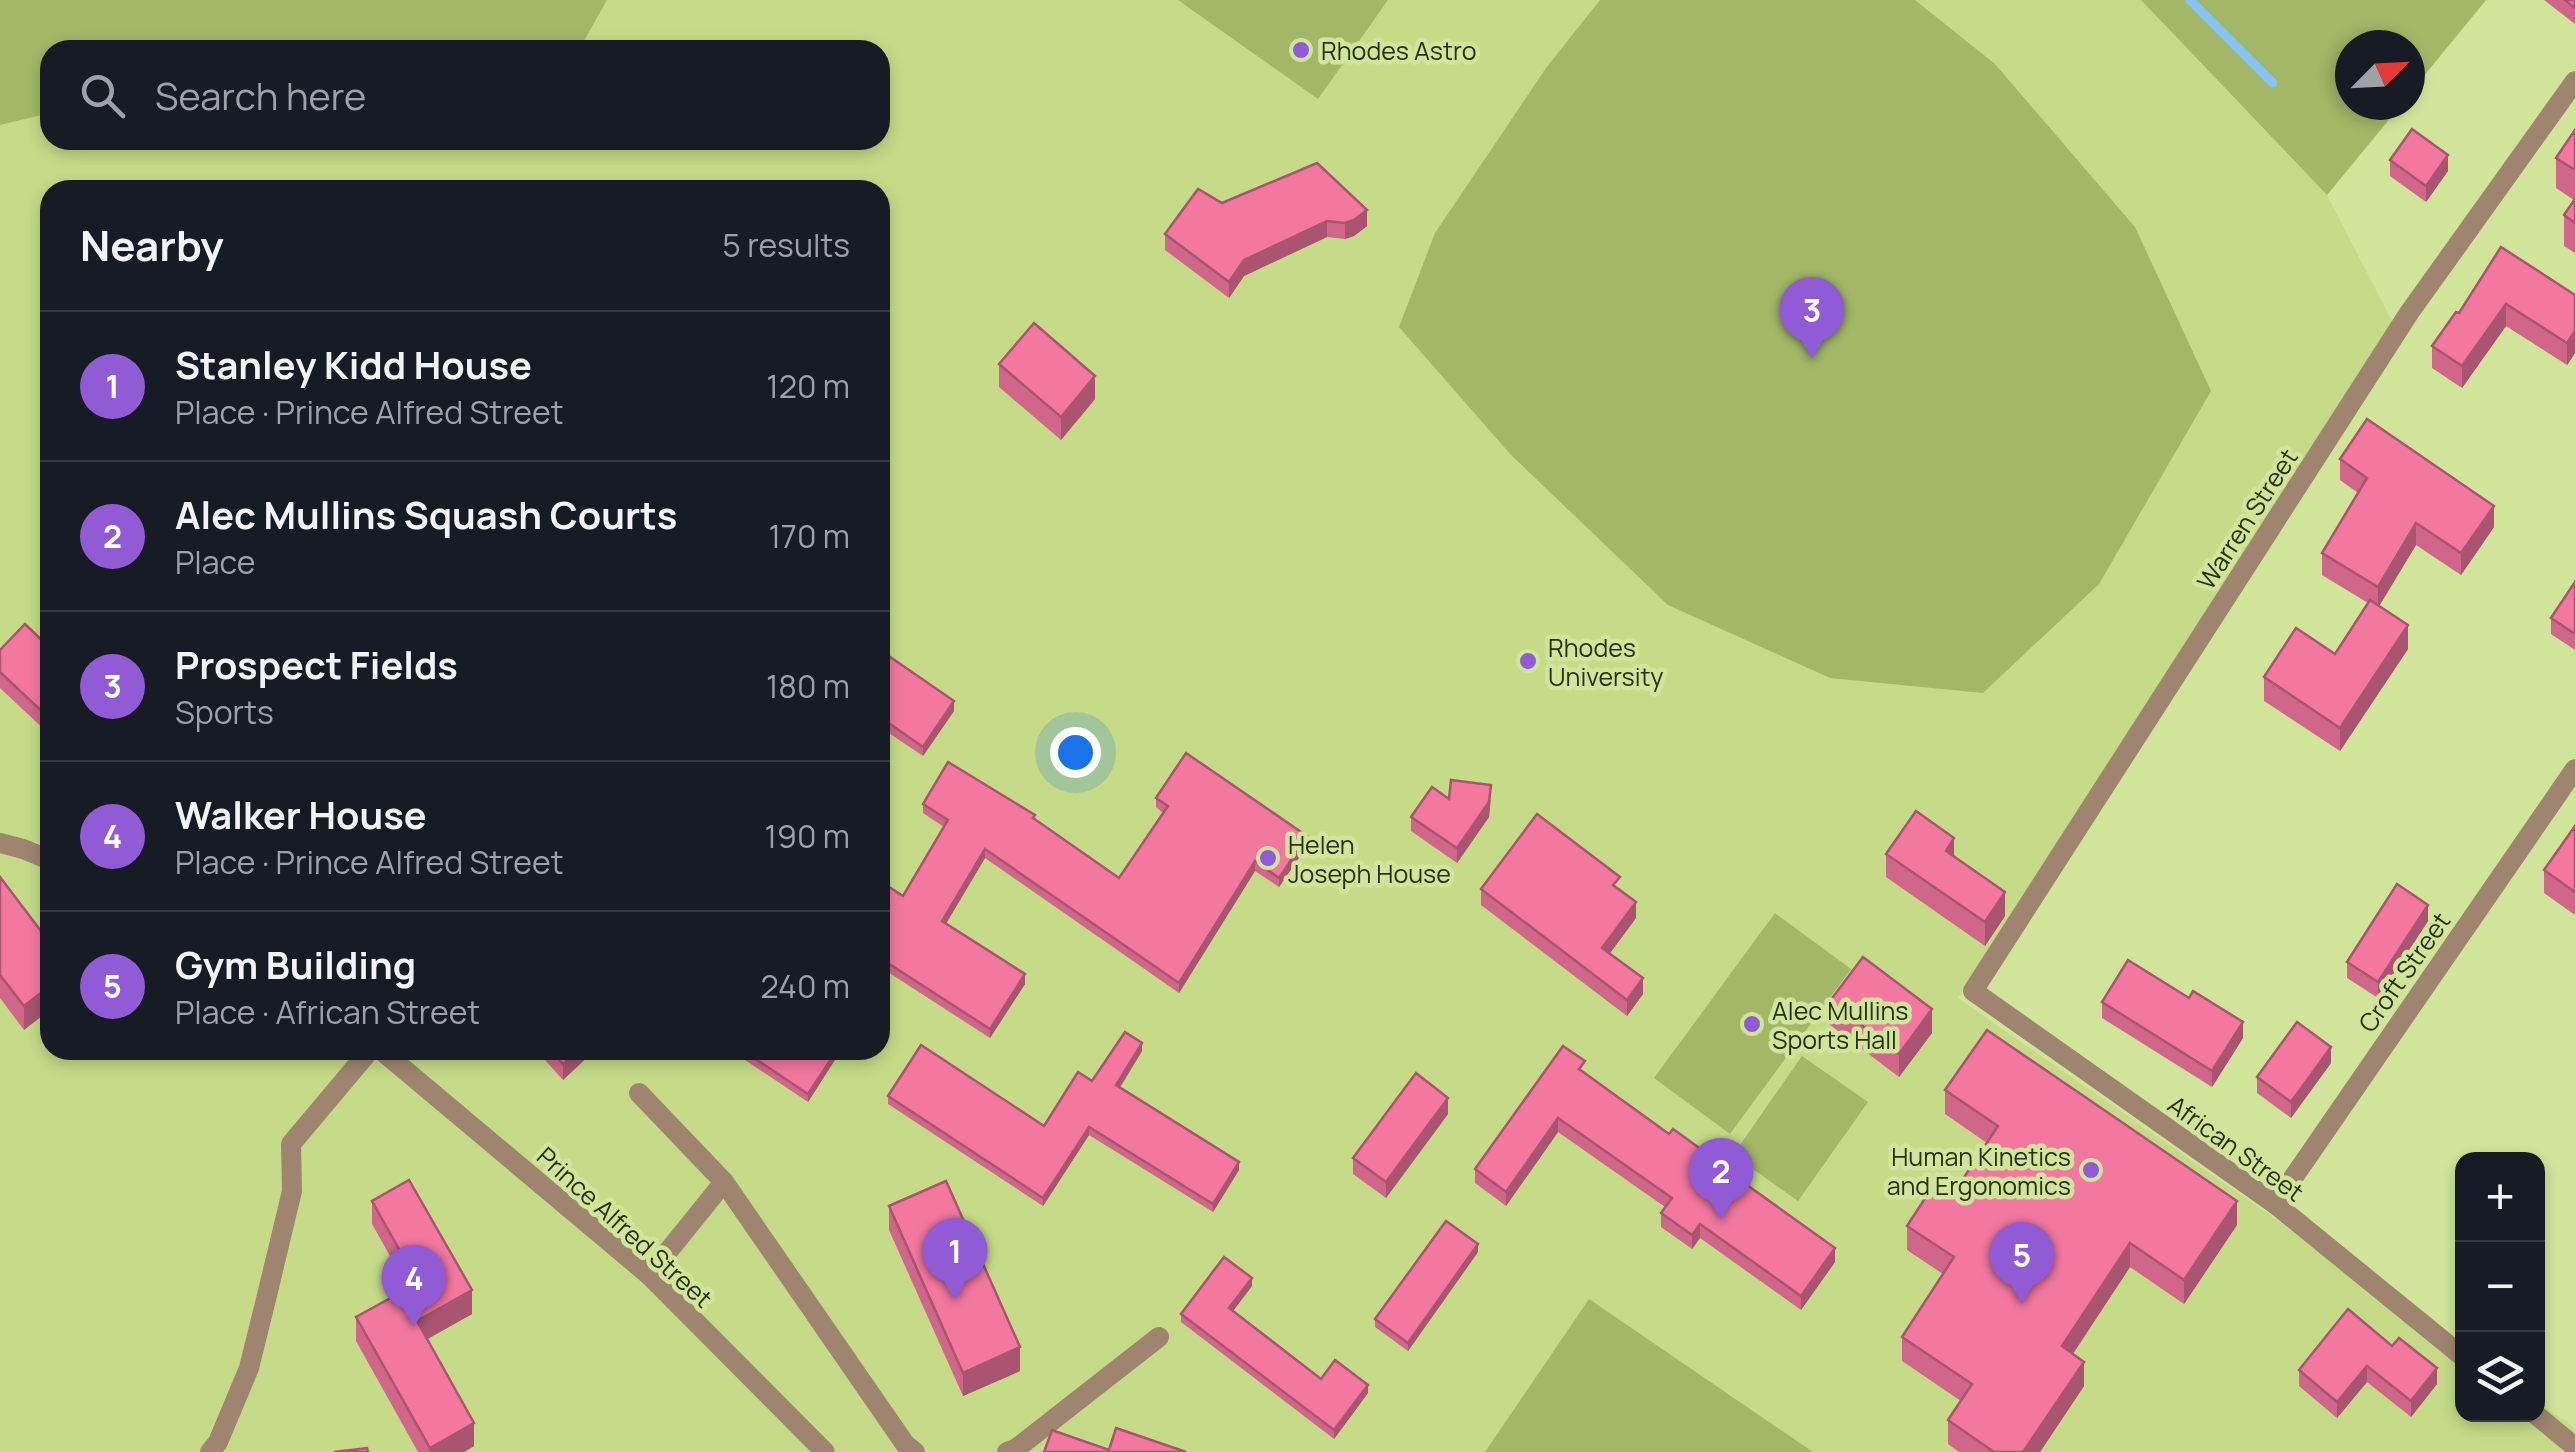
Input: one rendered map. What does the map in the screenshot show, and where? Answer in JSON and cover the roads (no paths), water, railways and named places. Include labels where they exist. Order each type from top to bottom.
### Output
[{"type":"street","name":"Warren Street","points":[[1973,991],[2409,313],[2575,81]]},
{"type":"street","name":"Croft Street","points":[[2275,1204],[2575,768]]},
{"type":"street","points":[[0,843],[40,856]]},
{"type":"street","name":"African Street","points":[[1973,991],[2275,1204],[2455,1350]]},
{"type":"street","points":[[210,1452],[218,1442],[253,1352],[292,1191],[291,1144],[362,1060]]},
{"type":"street","name":"Prince Alfred Street","points":[[393,1060],[649,1275],[824,1452]]},
{"type":"street","points":[[640,1093],[724,1182],[905,1444],[916,1452]]},
{"type":"street","points":[[649,1275],[724,1182]]},
{"type":"street","points":[[1006,1452],[1017,1448],[1158,1337]]},
{"type":"street","points":[[2545,1422],[2575,1447]]},
{"type":"waterway","points":[[2190,0],[2273,83]]},
{"type":"place","name":"Rhodes Astro","points":[[1301,50]]},
{"type":"place","name":"Prospect Fields","points":[[1812,359]]},
{"type":"place","name":"Rhodes University","points":[[1528,661]]},
{"type":"place","name":"Helen Joseph House","points":[[1268,858]]},
{"type":"place","name":"Alec Mullins Sports Hall","points":[[1752,1024]]},
{"type":"place","name":"Human Kinetics and Ergonomics","points":[[2091,1170]]},
{"type":"place","name":"Alec Mullins Squash Courts","points":[[1721,1220]]},
{"type":"place","name":"Stanley Kidd House","points":[[955,1300]]},
{"type":"place","name":"Gym Building","points":[[2022,1304]]},
{"type":"place","name":"Walker House","points":[[414,1327]]}]
